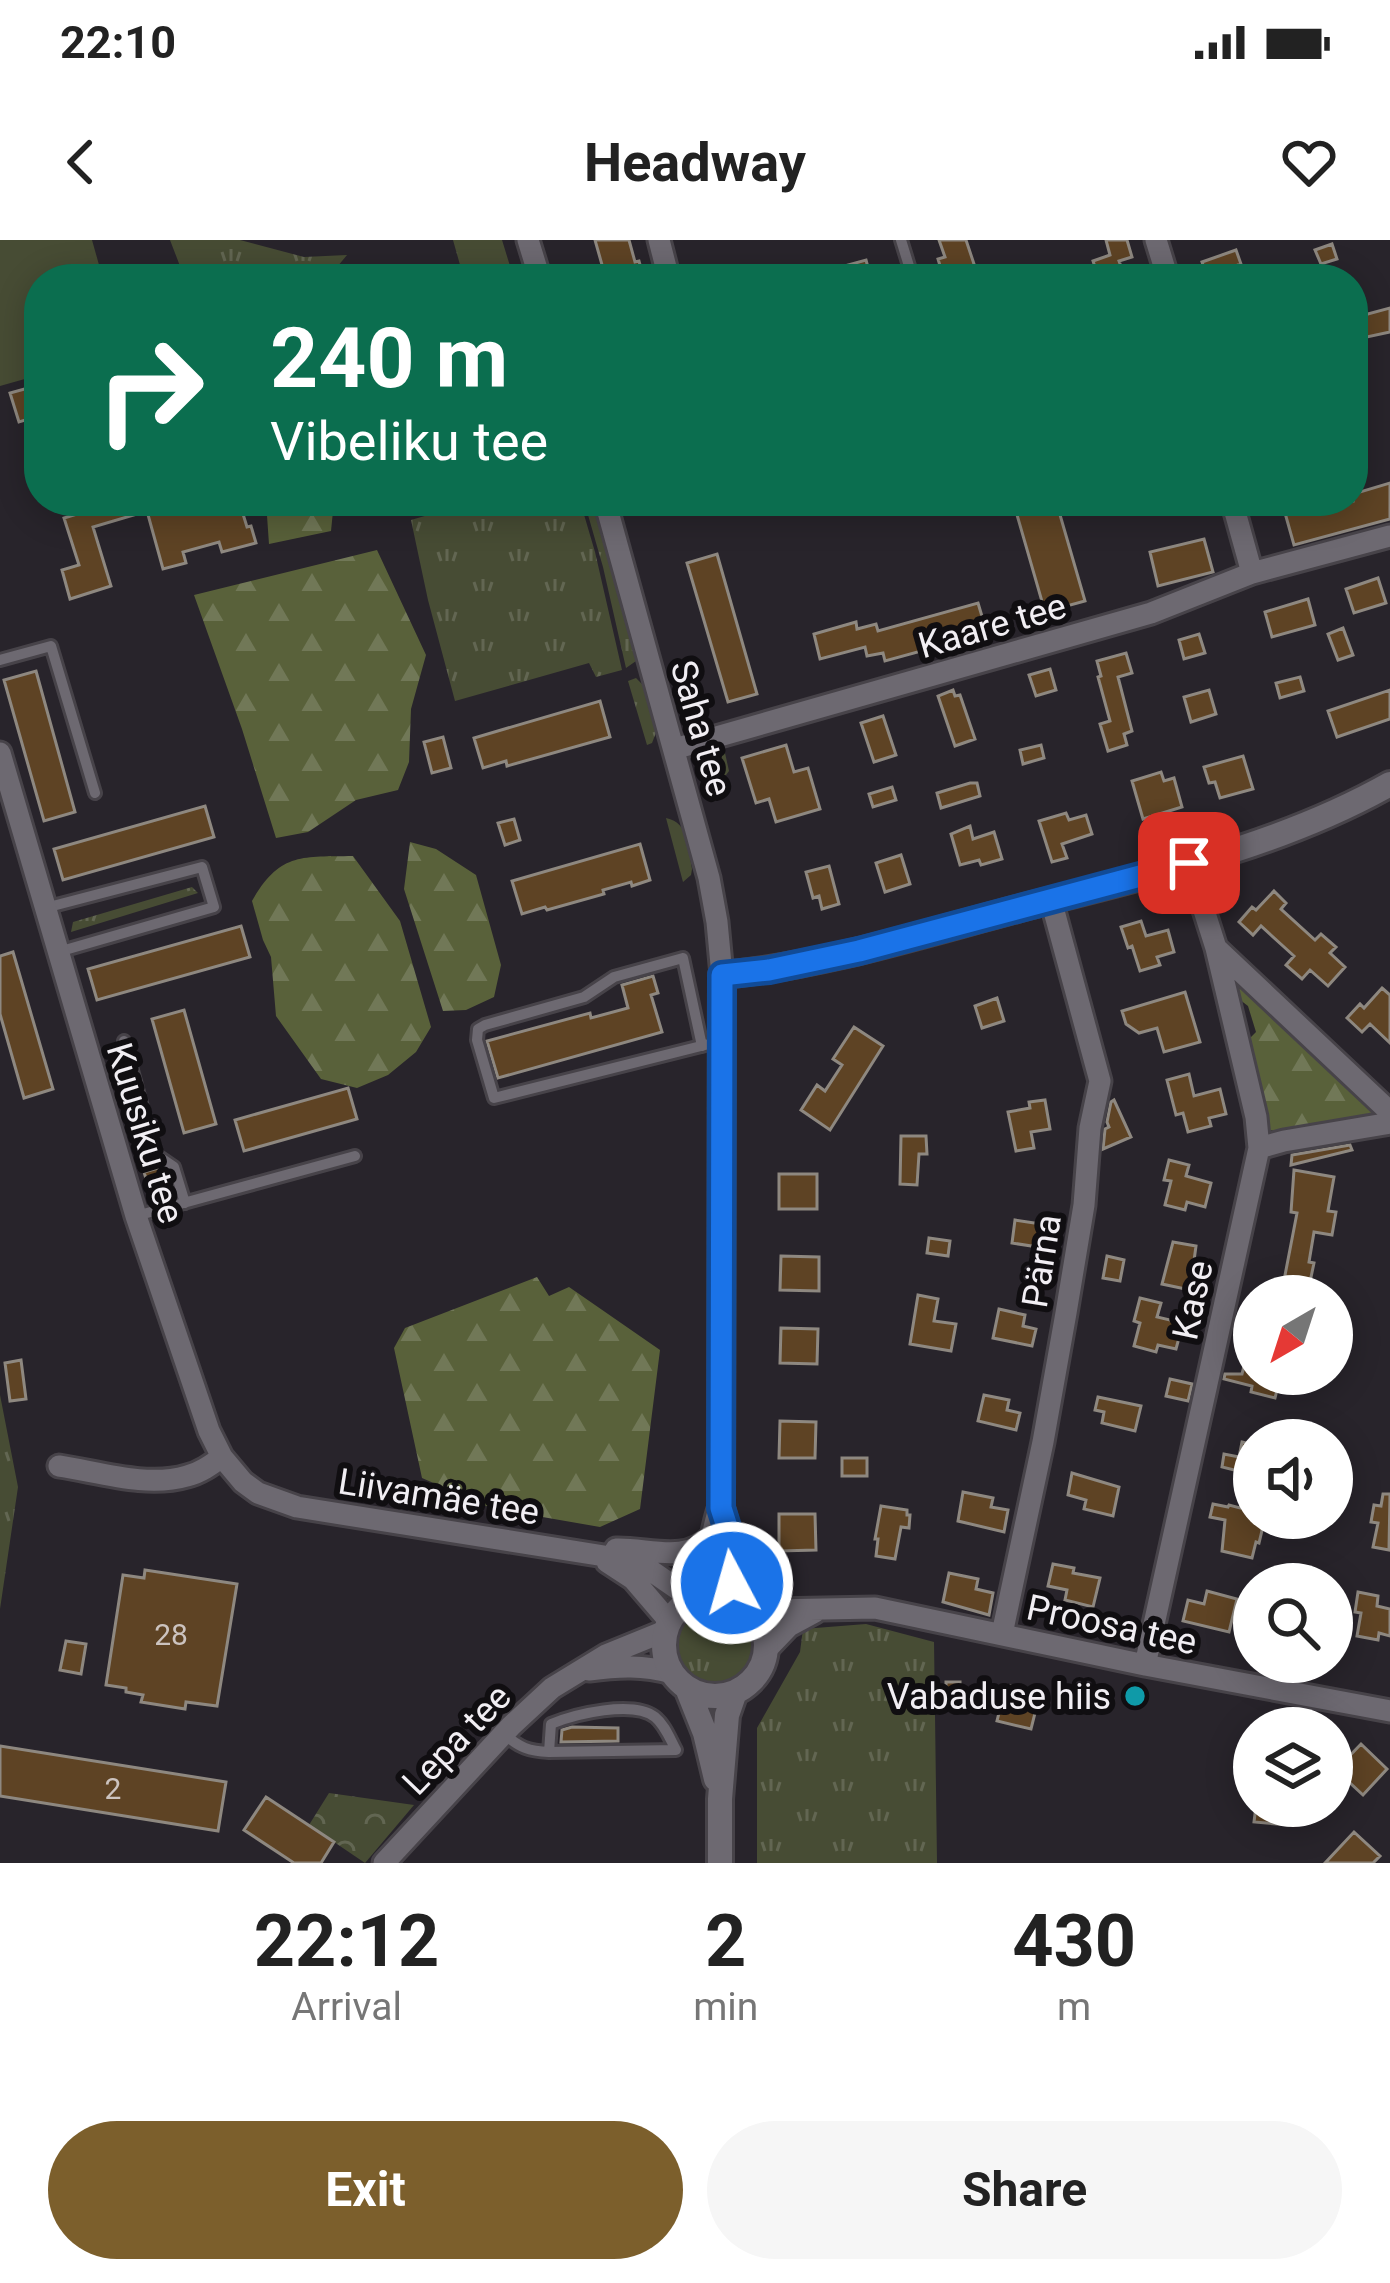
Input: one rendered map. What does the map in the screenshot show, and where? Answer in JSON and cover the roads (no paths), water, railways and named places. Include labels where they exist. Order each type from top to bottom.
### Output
[{"type":"street","name":"Saha tee","points":[[609,516],[709,878],[722,975]]},
{"type":"street","points":[[1236,516],[1252,573]]},
{"type":"street","name":"Kaare tee","points":[[674,749],[1151,613],[1252,573],[1390,536]]},
{"type":"street","name":"Kuusiku tee","points":[[0,753],[136,1216],[209,1432],[243,1482],[278,1502]]},
{"type":"street","points":[[583,1670],[651,1667],[710,1696],[735,1692],[753,1679],[764,1660],[763,1625],[732,1583],[729,1533],[721,1508],[712,1043],[722,975],[859,951],[1189,863],[1289,831],[1390,784]]},
{"type":"street","name":"Kase","points":[[1145,1665],[1259,1148],[1216,948],[1189,863]]},
{"type":"street","name":"Pärna","points":[[1002,1634],[1066,1313],[1100,1081],[1051,900]]},
{"type":"street","name":"Kase","points":[[1216,948],[1390,1112]]},
{"type":"street","points":[[1259,1148],[1390,1123]]},
{"type":"street","points":[[59,1466],[172,1479],[201,1472],[222,1457]]},
{"type":"street","name":"Liivamäe tee","points":[[278,1502],[591,1552],[638,1564],[696,1597]]},
{"type":"street","points":[[696,1597],[705,1580],[721,1508]]},
{"type":"street","points":[[591,1552],[686,1552],[711,1537]]},
{"type":"street","name":"Liivamäe tee","points":[[591,1552],[633,1579],[667,1626]]},
{"type":"street","points":[[720,1798],[705,1732],[664,1653],[667,1626],[675,1612],[696,1597],[712,1593],[742,1602]]},
{"type":"street","name":"Proosa tee","points":[[742,1602],[771,1610],[875,1608],[1390,1711]]},
{"type":"street","points":[[766,1648],[789,1626],[820,1608]]},
{"type":"street","name":"Lepa tee","points":[[390,1861],[552,1688],[667,1626]]},
{"type":"street","points":[[720,1863],[727,1715],[735,1692]]},
{"type":"lane","points":[[0,660],[51,646],[95,793]]},
{"type":"lane","points":[[45,908],[202,867],[214,907],[58,952]]},
{"type":"lane","points":[[683,958],[712,1043],[494,1098],[477,1040],[478,1030],[485,1025],[584,997],[614,977],[683,958]]},
{"type":"lane","points":[[124,1041],[155,1154],[174,1167],[185,1203]]},
{"type":"lane","points":[[136,1216],[355,1156]]},
{"type":"lane","points":[[504,1734],[521,1749],[549,1752],[676,1750],[661,1720],[646,1711],[609,1710],[551,1724],[549,1752]]},
{"type":"place","name":"Vabaduse hiis","points":[[1135,1696]]}]
